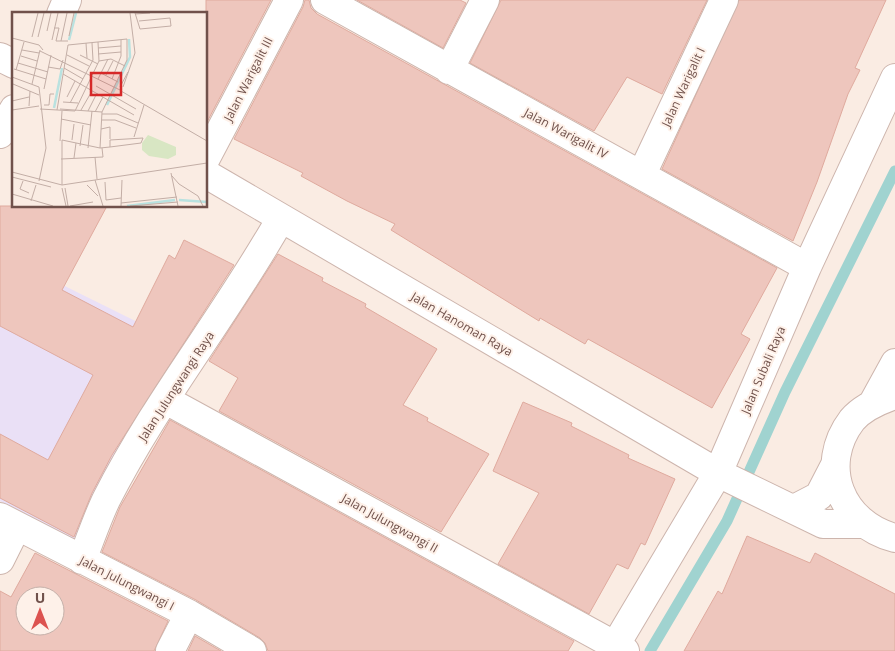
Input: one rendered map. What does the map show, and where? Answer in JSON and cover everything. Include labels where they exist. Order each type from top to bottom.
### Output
[{"type":"street","points":[[62,12],[67,0]]},
{"type":"street","name":"Jalan Warigalit III","points":[[208,154],[289,0]]},
{"type":"street","name":"Jalan Warigalit IV","points":[[325,0],[807,267]]},
{"type":"street","points":[[449,70],[484,0]]},
{"type":"street","name":"Jalan Warigalit I","points":[[642,174],[724,0]]},
{"type":"street","points":[[0,57],[12,63]]},
{"type":"street","name":"Jalan Subali Raya","points":[[617,649],[738,482],[807,267],[895,78]]},
{"type":"street","points":[[0,134],[12,112]]},
{"type":"street","name":"Jalan Hanoman Raya","points":[[208,175],[738,482],[823,524],[863,524]]},
{"type":"street","name":"Jalan Julungwangi Raya","points":[[82,560],[106,501],[166,400],[262,251],[281,218]]},
{"type":"street","points":[[794,509],[819,496],[835,465],[840,441],[844,433],[853,419],[884,399],[895,363]]},
{"type":"street","name":"Jalan Julungwangi II","points":[[166,400],[617,649]]},
{"type":"street","points":[[835,465],[839,491],[848,509],[863,524],[881,534],[895,538]]},
{"type":"street","points":[[0,560],[8,521]]},
{"type":"street","name":"Jalan Julungwangi I","points":[[8,521],[189,614],[252,651]]},
{"type":"street","points":[[170,651],[189,614]]},
{"type":"shaded area","points":[[0,254],[196,351],[74,542],[0,501]]},
{"type":"building","points":[[206,0],[271,0],[208,120],[208,12],[206,12]]},
{"type":"building","points":[[305,0],[309,0],[311,8],[317,14],[777,268],[741,334],[750,339],[712,408],[588,339],[585,344],[540,318],[539,321],[391,230],[395,224],[301,176],[303,173],[234,139]]},
{"type":"building","points":[[357,0],[460,0],[466,3],[443,48]]},
{"type":"building","points":[[501,0],[707,0],[662,94],[627,77],[594,131],[470,63]]},
{"type":"building","points":[[739,0],[886,0],[855,68],[860,70],[848,94],[817,182],[793,241],[662,169]]},
{"type":"building","points":[[0,206],[12,206],[12,208],[106,208],[62,290],[133,327],[169,255],[175,259],[184,240],[234,265],[112,455],[92,493],[74,537],[0,498],[0,434],[48,460],[93,375],[0,326]]},
{"type":"building","points":[[278,254],[323,278],[322,281],[366,304],[365,307],[437,349],[403,405],[428,418],[427,421],[489,454],[441,532],[219,411],[238,378],[209,361]]},
{"type":"building","points":[[523,402],[572,423],[571,426],[629,455],[628,458],[675,479],[645,545],[641,543],[628,569],[617,564],[589,614],[498,564],[539,493],[493,471]]},
{"type":"building","points":[[170,420],[574,641],[568,651],[268,651],[265,643],[260,638],[196,600],[102,552],[120,507]]},
{"type":"building","points":[[747,536],[810,563],[815,553],[895,594],[895,651],[684,651],[718,591],[722,594]]},
{"type":"building","points":[[35,553],[168,621],[154,651],[0,651],[0,591],[11,597],[15,590],[15,636],[65,636],[65,586],[17,586]]},
{"type":"building","points":[[195,636],[221,651],[188,651]]},
{"type":"waterway","points":[[650,651],[727,521],[785,392],[895,171]]}]
